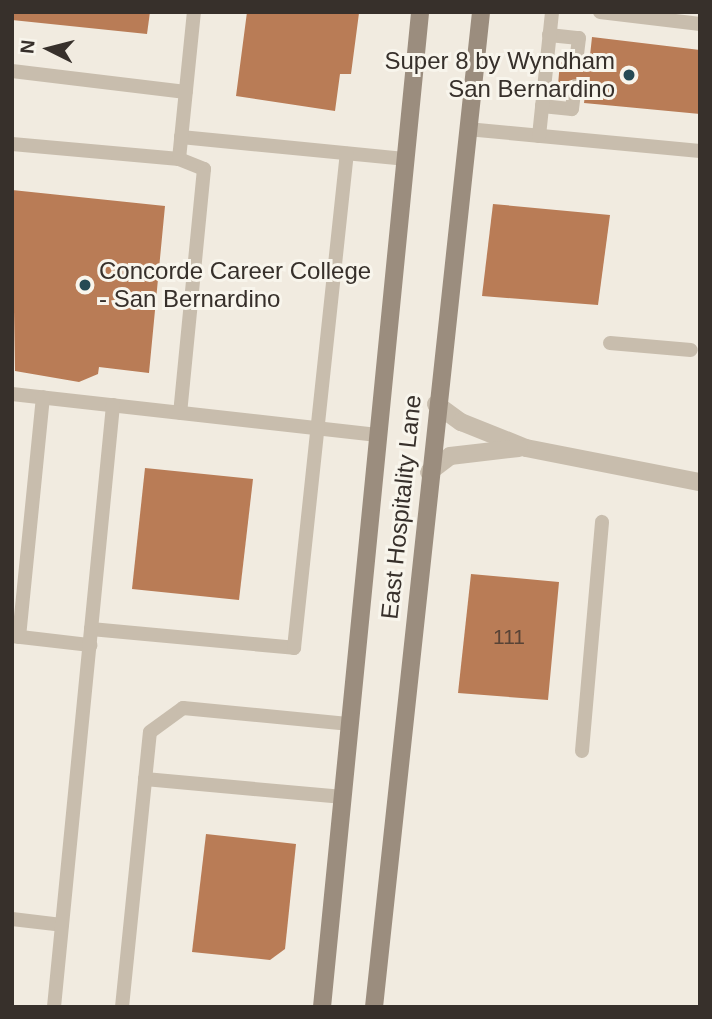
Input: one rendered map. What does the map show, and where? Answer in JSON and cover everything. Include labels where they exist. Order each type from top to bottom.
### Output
[{"type":"main road","name":"East Hospitality Lane","points":[[321,1007],[420,12]]},
{"type":"main road","name":"East Hospitality Lane","points":[[374,1007],[436,404],[481,12]]},
{"type":"street","points":[[436,404],[473,428],[526,448],[700,482]]},
{"type":"street","points":[[429,472],[450,456],[526,448]]},
{"type":"lane","points":[[179,159],[194,12]]},
{"type":"lane","points":[[540,136],[552,12]]},
{"type":"lane","points":[[600,12],[700,24]]},
{"type":"lane","points":[[549,34],[579,38],[576,64]]},
{"type":"lane","points":[[12,71],[186,92]]},
{"type":"lane","points":[[542,106],[572,109],[575,86]]},
{"type":"lane","points":[[467,129],[700,151]]},
{"type":"lane","points":[[181,137],[407,159]]},
{"type":"lane","points":[[12,144],[179,159],[204,169],[180,413]]},
{"type":"lane","points":[[91,629],[293,648],[347,154]]},
{"type":"lane","points":[[610,343],[691,350]]},
{"type":"lane","points":[[12,394],[380,435]]},
{"type":"lane","points":[[43,397],[15,637],[90,645]]},
{"type":"lane","points":[[54,1007],[113,405]]},
{"type":"lane","points":[[582,751],[602,522]]},
{"type":"lane","points":[[122,1007],[150,732],[183,708],[350,724]]},
{"type":"lane","points":[[145,779],[343,797]]},
{"type":"lane","points":[[12,919],[62,925]]},
{"type":"building","points":[[12,12],[150,12],[147,34],[12,20]]},
{"type":"building","points":[[247,12],[359,13],[351,74],[340,74],[335,111],[236,96]]},
{"type":"building","name":"Super 8 by Wyndham San Bernardino","points":[[592,37],[700,50],[700,114],[584,103],[586,87],[558,85],[560,62],[589,65]]},
{"type":"building","name":"Concorde Career College - San Bernardino","points":[[12,190],[165,206],[149,373],[99,367],[98,374],[79,382],[15,371]]},
{"type":"building","points":[[493,204],[610,215],[598,305],[482,296]]},
{"type":"building","points":[[145,468],[253,479],[239,600],[132,589]]},
{"type":"building","points":[[471,574],[559,582],[548,700],[458,693]]},
{"type":"building","points":[[206,834],[296,844],[285,949],[270,960],[192,952]]},
{"type":"place","name":"Super 8 by Wyndham San Bernardino","points":[[629,75]]},
{"type":"place","name":"Concorde Career College - San Bernardino","points":[[85,285]]}]
